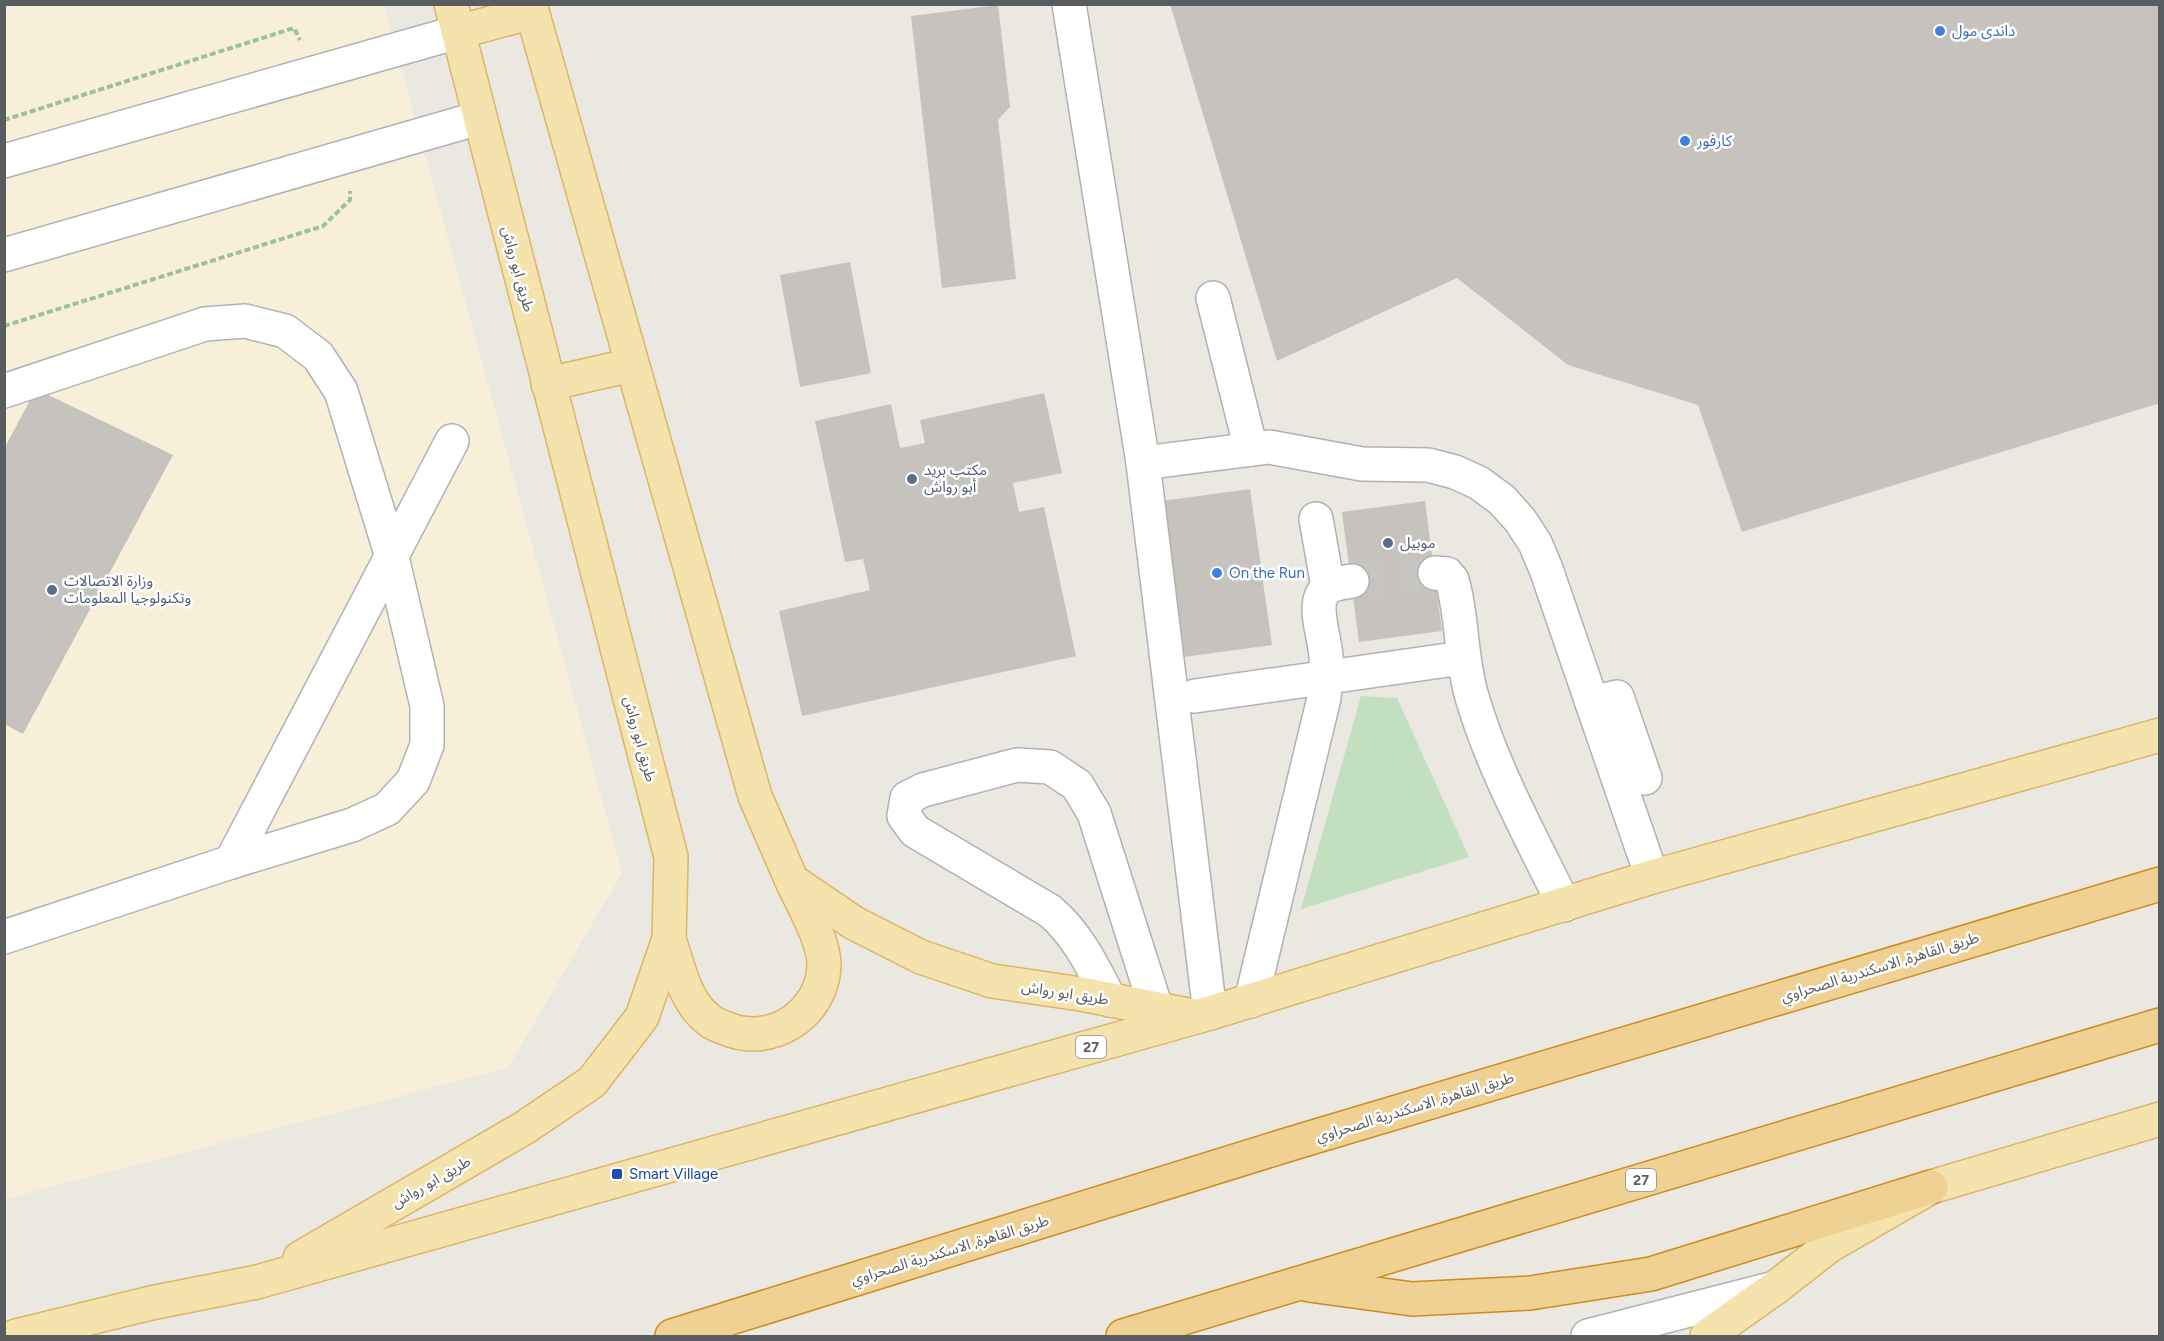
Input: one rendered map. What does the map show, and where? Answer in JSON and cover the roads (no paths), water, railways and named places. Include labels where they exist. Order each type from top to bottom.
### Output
[{"type":"highway","name":"طريق القاهرة, الاسكندرية الصحراوي","points":[[672,1336],[1290,1144],[2160,884]]},
{"type":"highway","name":"27","points":[[1123,1336],[2160,1025]]},
{"type":"highway","name":"27","points":[[1298,1283],[1412,1299],[1530,1293],[1651,1274],[1931,1187]]},
{"type":"main road","points":[[455,18],[531,8],[755,796],[817,935],[824,965],[818,994],[798,1018],[770,1033],[738,1034],[709,1021],[688,997],[669,939]]},
{"type":"main road","name":"طريق ابو رواش","points":[[257,1282],[524,1128],[592,1082],[642,1017],[669,939],[670,857],[455,18]]},
{"type":"main road","points":[[548,384],[632,365]]},
{"type":"main road","name":"27","points":[[16,1336],[151,1303],[257,1282],[1204,1015],[1652,877],[2160,735]]},
{"type":"main road","name":"طريق ابو رواش","points":[[792,880],[854,923],[921,957],[992,981],[1204,1015]]},
{"type":"main road","name":"27","points":[[1707,1336],[1829,1246],[1931,1187],[2160,1119]]},
{"type":"street","points":[[1069,4],[1143,463],[1204,1015]]},
{"type":"street","points":[[4,161],[315,73],[455,18]]},
{"type":"street","points":[[4,255],[479,118]]},
{"type":"street","points":[[1213,298],[1251,448]]},
{"type":"street","points":[[4,391],[205,324],[245,321],[285,331],[318,356],[340,391],[392,557],[427,706],[427,745],[413,781],[387,809],[352,825],[231,862],[4,937]]},
{"type":"street","points":[[231,862],[453,441]]},
{"type":"street","points":[[1143,463],[1251,448],[1286,449],[1362,464],[1428,465],[1455,472],[1479,483],[1494,494],[1521,520],[1535,543],[1652,877]]},
{"type":"street","points":[[1251,1001],[1321,718],[1326,656],[1318,604],[1321,594],[1340,584],[1316,519]]},
{"type":"street","points":[[1435,573],[1447,574],[1452,580],[1462,658],[1471,694],[1494,762],[1564,905]]},
{"type":"street","points":[[1196,696],[1462,658]]},
{"type":"street","points":[[1592,703],[1617,697],[1645,778]]},
{"type":"street","points":[[1110,1000],[1079,942],[1066,925],[1050,911],[915,831],[904,816],[907,798],[924,790],[1017,765],[1050,767],[1077,785],[1094,813],[1156,1008]]},
{"type":"street","points":[[1588,1336],[1775,1288]]},
{"type":"tunnel","points":[[1352,581],[1435,573]]},
{"type":"place","name":"داندى مول","points":[[1940,31]]},
{"type":"place","name":"كارفور","points":[[1685,141]]},
{"type":"place","name":"مكتب بريد أبو رواش","points":[[912,479]]},
{"type":"place","name":"موبيل","points":[[1388,543]]},
{"type":"place","name":"On the Run","points":[[1217,573]]},
{"type":"place","name":"وزارة الاتصالات وتكنولوجيا المعلومات","points":[[52,590]]},
{"type":"place","name":"Smart Village","points":[[617,1174]]}]
